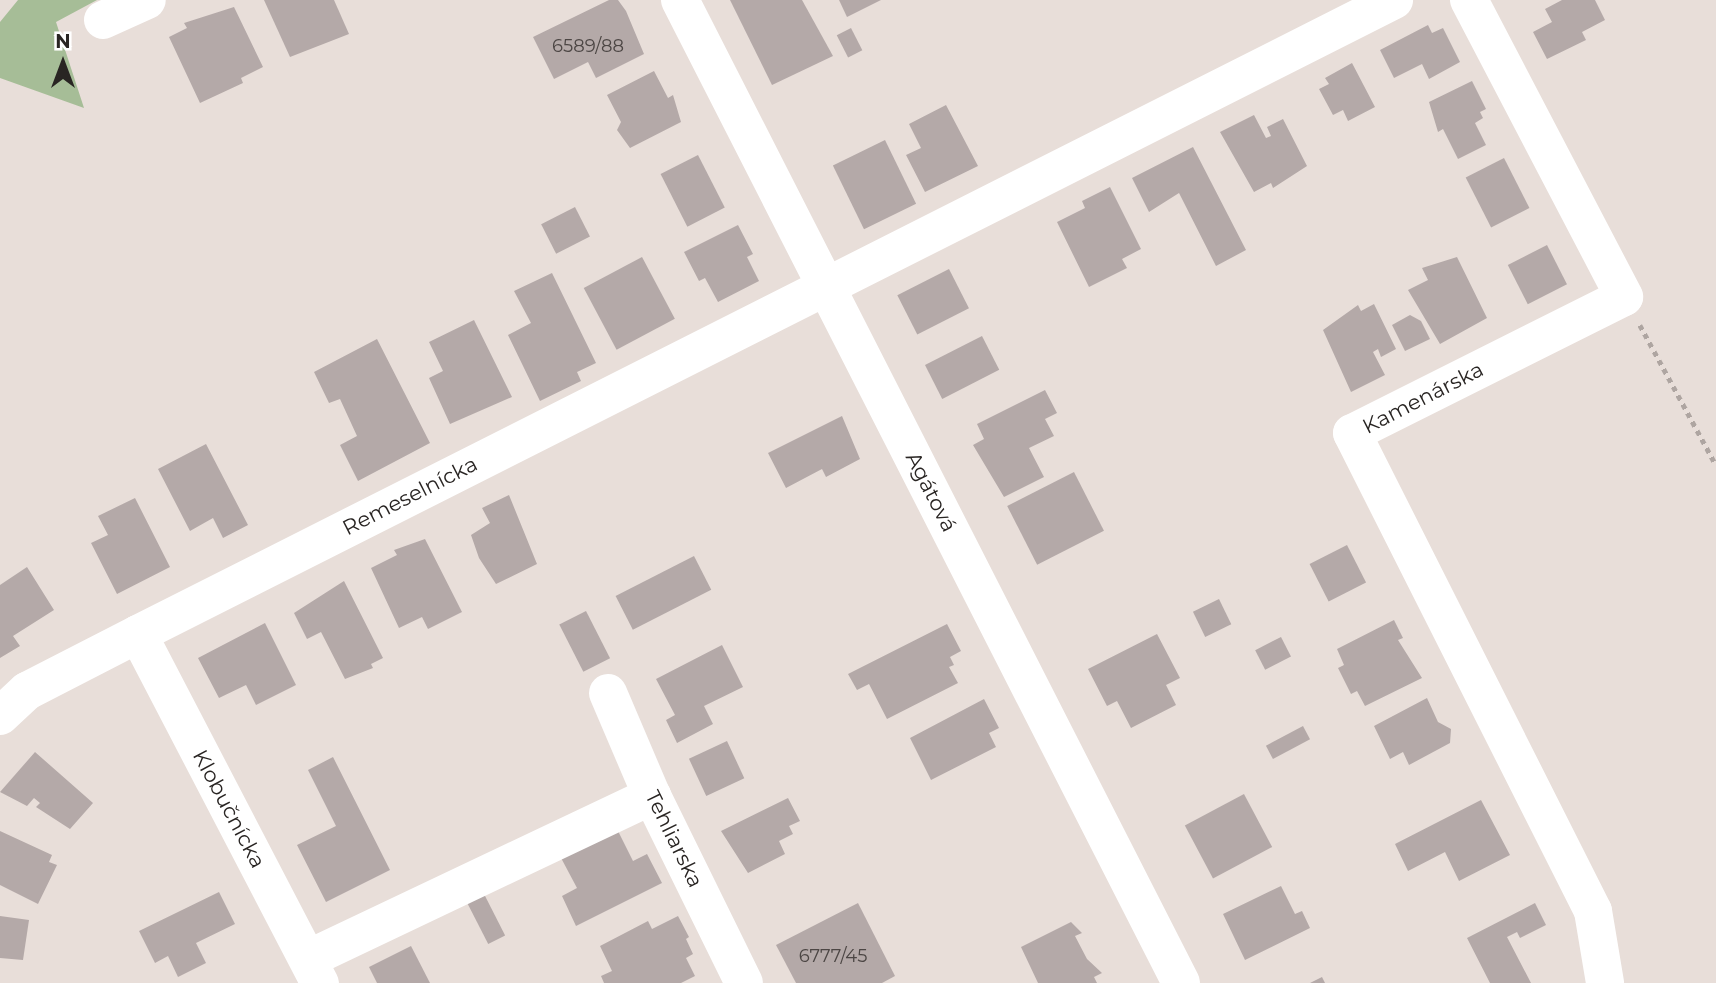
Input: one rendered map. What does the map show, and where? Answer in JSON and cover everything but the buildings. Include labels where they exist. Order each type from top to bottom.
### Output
[{"type":"street","points":[[103,20],[147,0]]},
{"type":"street","name":"Agátová","points":[[680,0],[1181,983]]},
{"type":"street","points":[[825,285],[1394,0]]},
{"type":"street","points":[[1469,0],[1624,297]]},
{"type":"street","name":"Remeselnícka","points":[[0,716],[27,691],[825,285]]},
{"type":"street","name":"Kamenárska","points":[[1605,983],[1593,911],[1352,433],[1624,297]]},
{"type":"street","name":"Klobučnícka","points":[[138,634],[314,971]]},
{"type":"street","name":"Tehliarska","points":[[608,693],[652,796],[744,983]]},
{"type":"street","points":[[314,971],[652,796]]},
{"type":"path","points":[[1624,297],[1716,465]]},
{"type":"green space","points":[[18,0],[97,0],[56,22],[84,108],[0,78],[0,22]]}]
